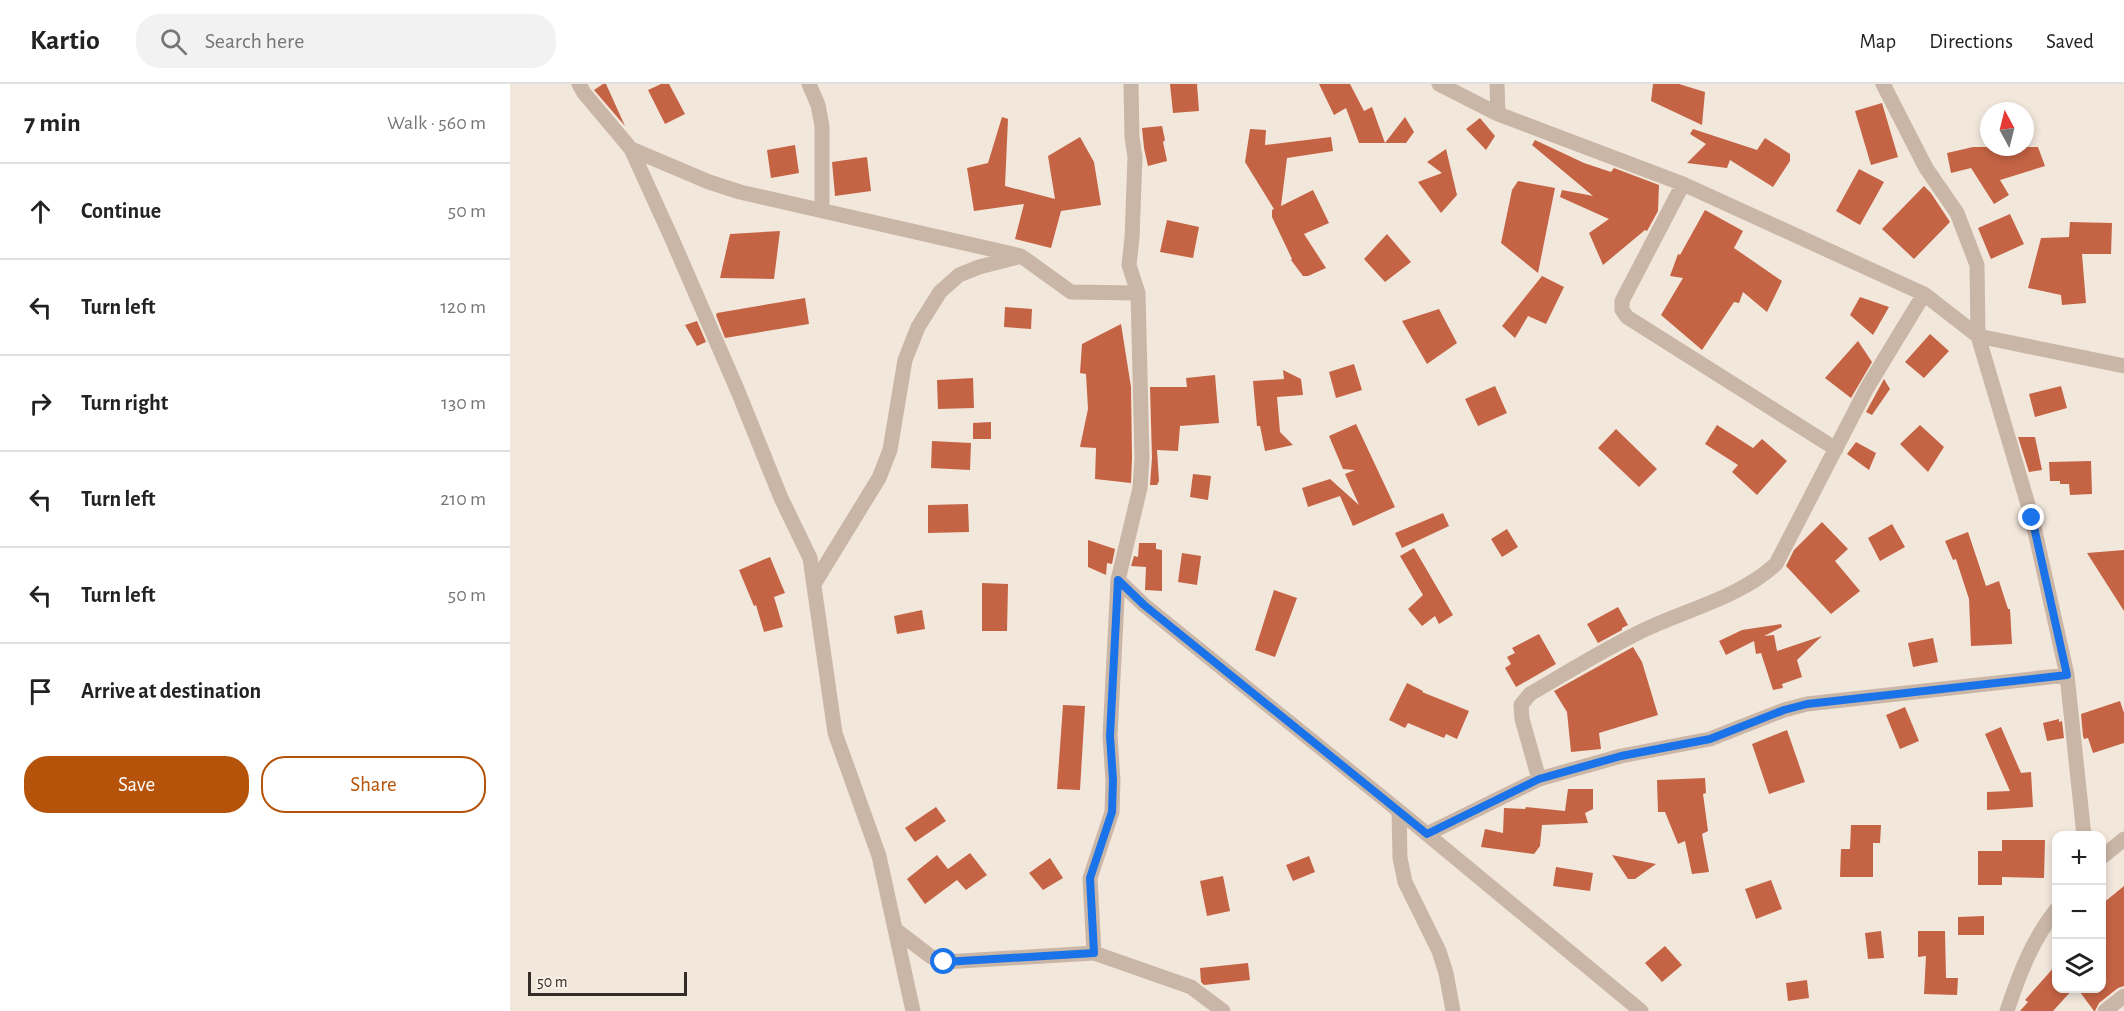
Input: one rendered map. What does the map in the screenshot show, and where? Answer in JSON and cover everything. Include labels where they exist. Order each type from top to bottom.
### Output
[{"type":"street","points":[[579,84],[631,149],[737,389],[781,498],[810,558],[835,733],[879,856],[913,1011]]},
{"type":"street","points":[[809,84],[818,105],[822,126],[822,211]]},
{"type":"street","points":[[1094,953],[1090,878],[1112,812],[1113,780],[1110,736],[1118,580],[1140,488],[1142,458],[1138,293],[1128,265],[1132,238],[1135,157],[1132,137],[1131,84]]},
{"type":"street","points":[[1440,84],[1498,114],[1683,184],[1924,294],[1978,336],[2124,366]]},
{"type":"street","points":[[1497,84],[1498,114]]},
{"type":"street","points":[[1883,84],[1926,168],[1957,213],[1977,265],[1978,336],[2032,518],[2067,675],[2083,831]]},
{"type":"street","points":[[631,149],[719,186],[740,192],[1021,256],[1071,292],[1138,293]]},
{"type":"street","points":[[1683,184],[1622,301],[1622,310],[1627,317],[1836,449]]},
{"type":"street","points":[[814,584],[879,477],[890,450],[905,360],[918,327],[940,292],[958,275],[1021,256]]},
{"type":"street","points":[[1539,779],[1522,719],[1521,705],[1530,694],[1630,636],[1714,601],[1761,578],[1776,564],[1867,388],[1924,294]]},
{"type":"street","points":[[1118,580],[1144,605],[1641,1011]]},
{"type":"street","points":[[1427,834],[1539,779],[1621,756],[1710,739],[1784,710],[1807,704],[2067,675]]},
{"type":"street","points":[[1399,811],[1400,858],[1406,882],[1439,951],[1446,973],[1453,1011]]},
{"type":"street","points":[[2106,854],[2124,839]]},
{"type":"street","points":[[2007,1011],[2022,966],[2052,915]]},
{"type":"street","points":[[896,930],[930,956],[944,962],[1094,953],[1191,987],[1223,1011]]},
{"type":"street","points":[[2105,1011],[2124,996]]},
{"type":"building","points":[[606,84],[625,126],[594,90]]},
{"type":"building","points":[[661,84],[669,84],[685,114],[665,124],[648,90]]},
{"type":"building","points":[[1170,84],[1197,84],[1199,111],[1173,113]]},
{"type":"building","points":[[1319,84],[1350,84],[1364,111],[1372,107],[1385,143],[1359,143],[1346,108],[1334,115]]},
{"type":"building","points":[[1653,84],[1679,84],[1705,92],[1702,125],[1651,101]]},
{"type":"building","points":[[1882,103],[1898,157],[1871,165],[1855,111]]},
{"type":"building","points":[[1002,117],[1008,119],[1005,186],[1055,199],[1048,156],[1080,137],[1094,162],[1101,205],[1061,211],[1051,248],[1015,239],[1024,204],[974,211],[967,168],[988,163]]},
{"type":"building","points":[[1405,117],[1414,132],[1406,143],[1385,143]]},
{"type":"building","points":[[1480,118],[1495,136],[1486,150],[1466,129]]},
{"type":"building","points":[[1162,126],[1167,161],[1148,166],[1142,128]]},
{"type":"building","points":[[1250,129],[1266,130],[1265,145],[1331,137],[1333,151],[1287,158],[1281,206],[1313,190],[1329,223],[1304,234],[1326,268],[1303,276],[1291,260],[1272,217],[1274,209],[1245,162]]},
{"type":"building","points":[[1693,129],[1757,150],[1765,138],[1790,154],[1790,161],[1773,187],[1730,160],[1727,168],[1687,163],[1706,144],[1690,134]]},
{"type":"building","points":[[1535,140],[1584,163],[1611,172],[1614,168],[1659,185],[1658,211],[1647,231],[1645,230],[1603,265],[1589,233],[1609,219],[1560,197],[1562,190],[1593,196],[1532,145]]},
{"type":"building","points":[[795,145],[799,173],[771,178],[767,150]]},
{"type":"building","points":[[1980,147],[1980,156],[2034,156],[2034,147],[2038,147],[2045,166],[2000,180],[2009,195],[1994,204],[1971,168],[1951,173],[1947,153]]},
{"type":"building","points":[[1446,149],[1457,195],[1441,213],[1418,182],[1442,173],[1427,162]]},
{"type":"building","points":[[867,157],[871,191],[835,196],[832,162]]},
{"type":"building","points":[[1859,169],[1884,182],[1860,225],[1836,211]]},
{"type":"building","points":[[1518,181],[1555,188],[1538,273],[1501,243],[1512,190]]},
{"type":"building","points":[[1924,186],[1950,222],[1914,259],[1882,229]]},
{"type":"building","points":[[1705,210],[1743,231],[1734,248],[1782,281],[1767,312],[1743,292],[1739,303],[1734,302],[1702,350],[1661,315],[1683,278],[1670,276],[1678,254],[1680,255]]},
{"type":"building","points":[[2010,214],[2024,244],[1991,259],[1978,228]]},
{"type":"building","points":[[1167,220],[1199,227],[1193,258],[1160,252]]},
{"type":"building","points":[[2070,222],[2112,223],[2111,254],[2082,254],[2086,303],[2062,305],[2061,295],[2028,288],[2041,238],[2069,237]]},
{"type":"building","points":[[780,231],[774,279],[720,278],[730,234]]},
{"type":"building","points":[[1387,234],[1411,262],[1385,282],[1364,259]]},
{"type":"building","points":[[1542,276],[1564,287],[1546,324],[1528,316],[1515,338],[1502,326]]},
{"type":"building","points":[[1860,297],[1889,307],[1873,335],[1850,315]]},
{"type":"building","points":[[805,298],[809,324],[725,338],[716,315],[717,313]]},
{"type":"building","points":[[1005,307],[1032,309],[1031,329],[1004,327]]},
{"type":"building","points":[[1439,309],[1457,343],[1427,364],[1402,321]]},
{"type":"building","points":[[697,321],[706,342],[697,346],[685,325]]},
{"type":"building","points":[[1121,324],[1131,387],[1131,483],[1095,479],[1096,448],[1080,447],[1088,409],[1086,374],[1080,373],[1082,344]]},
{"type":"building","points":[[1930,334],[1949,351],[1924,378],[1905,362]]},
{"type":"building","points":[[1858,341],[1872,362],[1851,398],[1825,378]]},
{"type":"building","points":[[1354,364],[1362,390],[1336,398],[1329,372]]},
{"type":"building","points":[[1283,370],[1301,379],[1303,395],[1277,397],[1280,432],[1293,445],[1265,451],[1260,426],[1257,426],[1253,381],[1284,379]]},
{"type":"building","points":[[1215,375],[1219,423],[1180,426],[1178,451],[1157,450],[1159,481],[1157,485],[1150,485],[1152,458],[1150,387],[1187,387],[1186,378]]},
{"type":"building","points":[[973,378],[974,408],[938,409],[937,380]]},
{"type":"building","points":[[1884,379],[1890,389],[1872,415],[1866,412]]},
{"type":"building","points":[[1495,386],[1507,413],[1478,426],[1465,399]]},
{"type":"building","points":[[2061,386],[2067,408],[2035,417],[2029,394]]},
{"type":"building","points":[[991,422],[991,439],[973,439],[973,423]]},
{"type":"building","points":[[1356,424],[1395,507],[1353,526],[1340,496],[1308,507],[1302,488],[1330,479],[1359,505],[1345,474],[1355,470],[1343,469],[1329,436]]},
{"type":"building","points":[[1717,425],[1753,448],[1762,439],[1787,461],[1757,495],[1732,472],[1738,465],[1705,444]]},
{"type":"building","points":[[1920,425],[1944,447],[1928,472],[1900,444]]},
{"type":"building","points":[[1616,429],[1657,469],[1639,487],[1598,448]]},
{"type":"building","points":[[2018,437],[2035,437],[2042,470],[2029,472]]},
{"type":"building","points":[[932,441],[971,443],[970,470],[931,468]]},
{"type":"building","points":[[1856,442],[1876,453],[1869,470],[1847,454]]},
{"type":"building","points":[[2091,461],[2092,494],[2070,495],[2069,484],[2050,481],[2049,462]]},
{"type":"building","points":[[1193,474],[1211,476],[1208,500],[1190,497]]},
{"type":"building","points":[[968,504],[969,532],[928,533],[928,505]]},
{"type":"building","points":[[1443,513],[1449,526],[1402,548],[1395,533]]},
{"type":"building","points":[[1822,522],[1848,549],[1835,561],[1860,591],[1831,614],[1786,566],[1794,550]]},
{"type":"building","points":[[1892,524],[1905,547],[1880,561],[1868,538]]},
{"type":"building","points":[[1507,529],[1518,547],[1502,557],[1491,539]]},
{"type":"building","points":[[1968,532],[1986,586],[1999,581],[2008,609],[2010,609],[2012,644],[1971,646],[1969,599],[1956,559],[1953,560],[1945,541]]},
{"type":"building","points":[[1088,540],[1115,549],[1112,564],[1107,563],[1106,575],[1088,567]]},
{"type":"building","points":[[1139,543],[1156,543],[1156,549],[1162,550],[1162,591],[1145,590],[1146,567],[1131,566],[1134,556],[1138,557]]},
{"type":"building","points":[[1414,548],[1453,615],[1439,624],[1435,616],[1422,626],[1408,609],[1423,595],[1400,556]]},
{"type":"building","points":[[2124,550],[2124,611],[2087,553]]},
{"type":"building","points":[[1182,553],[1201,556],[1197,585],[1178,582]]},
{"type":"building","points":[[770,557],[785,593],[774,597],[783,627],[764,632],[756,605],[754,606],[739,570]]},
{"type":"building","points":[[982,583],[1008,584],[1007,631],[982,631]]},
{"type":"building","points":[[1274,590],[1297,598],[1275,657],[1255,650]]},
{"type":"building","points":[[1618,607],[1628,625],[1598,643],[1587,624]]},
{"type":"building","points":[[922,610],[925,629],[897,634],[894,616]]},
{"type":"building","points":[[1781,624],[1782,627],[1764,636],[1774,635],[1777,651],[1822,636],[1797,660],[1802,677],[1782,684],[1783,688],[1773,690],[1761,653],[1756,654],[1754,641],[1726,655],[1719,641],[1742,630]]},
{"type":"building","points":[[1539,634],[1556,664],[1516,687],[1505,668],[1511,664],[1507,657],[1515,653],[1512,648]]},
{"type":"building","points":[[1933,638],[1938,662],[1913,667],[1908,643]]},
{"type":"building","points":[[1633,647],[1642,662],[1658,715],[1599,733],[1601,749],[1571,752],[1567,712],[1554,691]]},
{"type":"building","points":[[1407,683],[1422,692],[1469,711],[1457,739],[1446,734],[1444,738],[1408,723],[1405,728],[1389,720]]},
{"type":"building","points":[[2120,701],[2124,713],[2124,743],[2093,753],[2088,738],[2084,739],[2083,736],[2081,714]]},
{"type":"building","points":[[1063,705],[1085,706],[1080,790],[1057,789]]},
{"type":"building","points":[[1905,707],[1919,741],[1900,749],[1886,715]]},
{"type":"building","points":[[2059,719],[2059,722],[2062,721],[2064,738],[2047,741],[2043,723]]},
{"type":"building","points":[[2001,727],[2021,773],[2031,772],[2033,807],[1987,810],[1987,792],[2010,791],[1985,734]]},
{"type":"building","points":[[1787,730],[1805,782],[1769,794],[1752,744]]},
{"type":"building","points":[[1705,778],[1706,793],[1703,794],[1708,831],[1702,834],[1709,872],[1692,874],[1685,841],[1678,844],[1665,812],[1658,812],[1657,780]]},
{"type":"building","points":[[1568,789],[1593,789],[1593,809],[1585,813],[1588,823],[1542,825],[1540,846],[1534,854],[1481,847],[1485,829],[1503,833],[1504,808],[1525,809],[1526,807],[1565,811]]},
{"type":"building","points":[[936,807],[946,821],[915,842],[905,828]]},
{"type":"building","points":[[1851,825],[1881,825],[1880,843],[1873,843],[1873,877],[1840,877],[1841,849],[1850,849]]},
{"type":"building","points":[[2002,840],[2045,840],[2044,878],[2002,877],[2002,885],[1978,885],[1978,851],[2002,851]]},
{"type":"building","points":[[970,853],[987,875],[966,890],[957,880],[925,904],[907,879],[937,855],[948,869]]},
{"type":"building","points":[[1612,855],[1656,864],[1635,879],[1628,879]]},
{"type":"building","points":[[1309,856],[1315,872],[1293,881],[1286,865]]},
{"type":"building","points":[[1050,858],[1063,878],[1043,890],[1029,873]]},
{"type":"building","points":[[1556,867],[1593,873],[1590,891],[1553,886]]},
{"type":"building","points":[[1223,876],[1230,911],[1207,916],[1200,881]]},
{"type":"building","points":[[1771,880],[1782,909],[1756,919],[1745,889]]},
{"type":"building","points":[[2124,886],[2124,986],[2099,1003],[2094,1011],[2081,993],[2106,993],[2106,901]]},
{"type":"building","points":[[1984,916],[1984,935],[1958,935],[1958,917]]},
{"type":"building","points":[[1881,931],[1884,958],[1868,959],[1865,933]]},
{"type":"building","points":[[1918,931],[1945,931],[1946,978],[1958,978],[1957,995],[1924,994],[1926,956],[1918,957]]},
{"type":"building","points":[[1665,946],[1682,965],[1662,982],[1645,963]]},
{"type":"building","points":[[1248,963],[1250,980],[1204,985],[1201,982],[1200,968]]},
{"type":"building","points":[[2052,970],[2052,993],[2069,993],[2053,1011],[2020,1011],[2028,1002],[2025,1000]]},
{"type":"building","points":[[1807,980],[1809,998],[1788,1001],[1786,983]]},
{"type":"route","points":[[944,962],[1094,953],[1089,899],[1090,878],[1112,812],[1113,780],[1110,736],[1118,580],[1144,605],[1427,834],[1539,779],[1621,756],[1710,739],[1784,710],[1807,704],[2067,675],[2032,518]]}]
